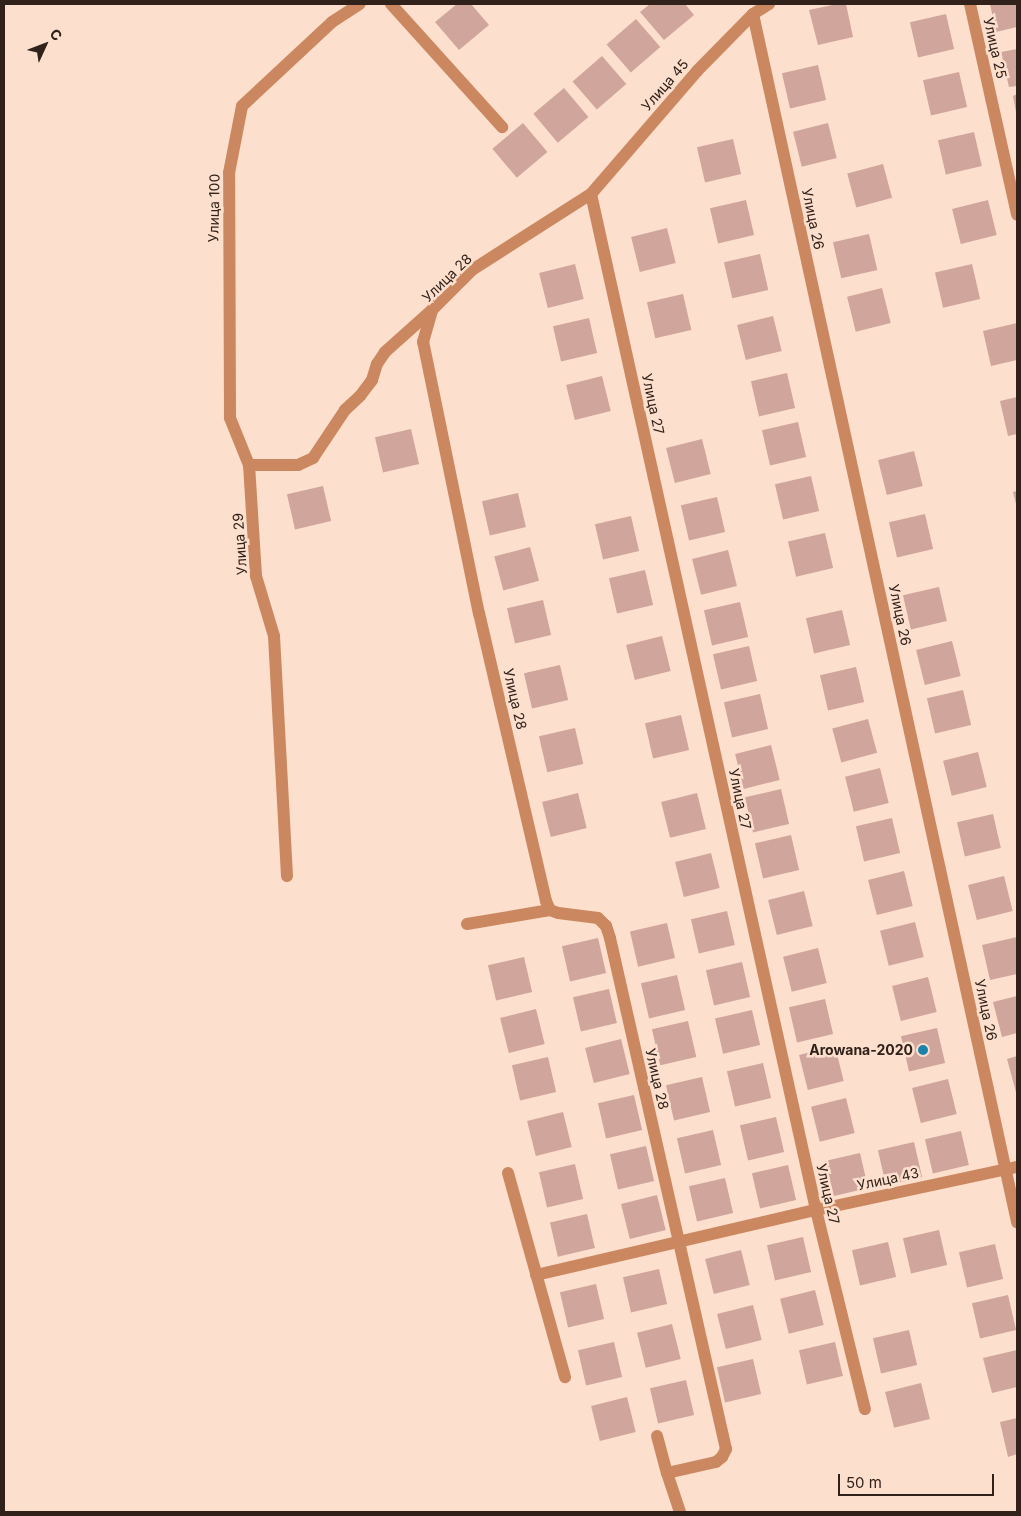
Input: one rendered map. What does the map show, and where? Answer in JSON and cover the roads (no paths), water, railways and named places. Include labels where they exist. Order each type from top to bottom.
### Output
[{"type":"street","name":"Улица 100","points":[[249,465],[230,418],[229,173],[242,106],[332,22],[360,4]]},
{"type":"street","points":[[391,4],[502,127]]},
{"type":"street","name":"Улица 45","points":[[591,194],[697,71],[753,14],[769,4]]},
{"type":"street","name":"Улица 25","points":[[970,4],[1017,215]]},
{"type":"street","name":"Улица 26","points":[[753,14],[1012,1168],[1017,1222]]},
{"type":"street","name":"Улица 28","points":[[591,194],[472,270],[432,310],[422,342],[480,614],[550,910],[558,914],[598,918],[606,926],[726,1449],[722,1457],[716,1462],[666,1473]]},
{"type":"street","name":"Улица 27","points":[[591,194],[816,1210],[864,1409]]},
{"type":"street","points":[[249,465],[298,465],[313,458],[345,410],[360,396],[372,380],[377,364],[385,352],[432,310]]},
{"type":"street","name":"Улица 29","points":[[249,465],[256,576],[274,636],[287,876]]},
{"type":"street","points":[[467,924],[550,910]]},
{"type":"street","name":"Улица 43","points":[[536,1275],[816,1210],[1012,1168]]},
{"type":"street","points":[[508,1173],[565,1377]]},
{"type":"street","points":[[657,1436],[666,1473],[680,1512]]},
{"type":"place","name":"Arowana-2020","points":[[923,1050]]}]
